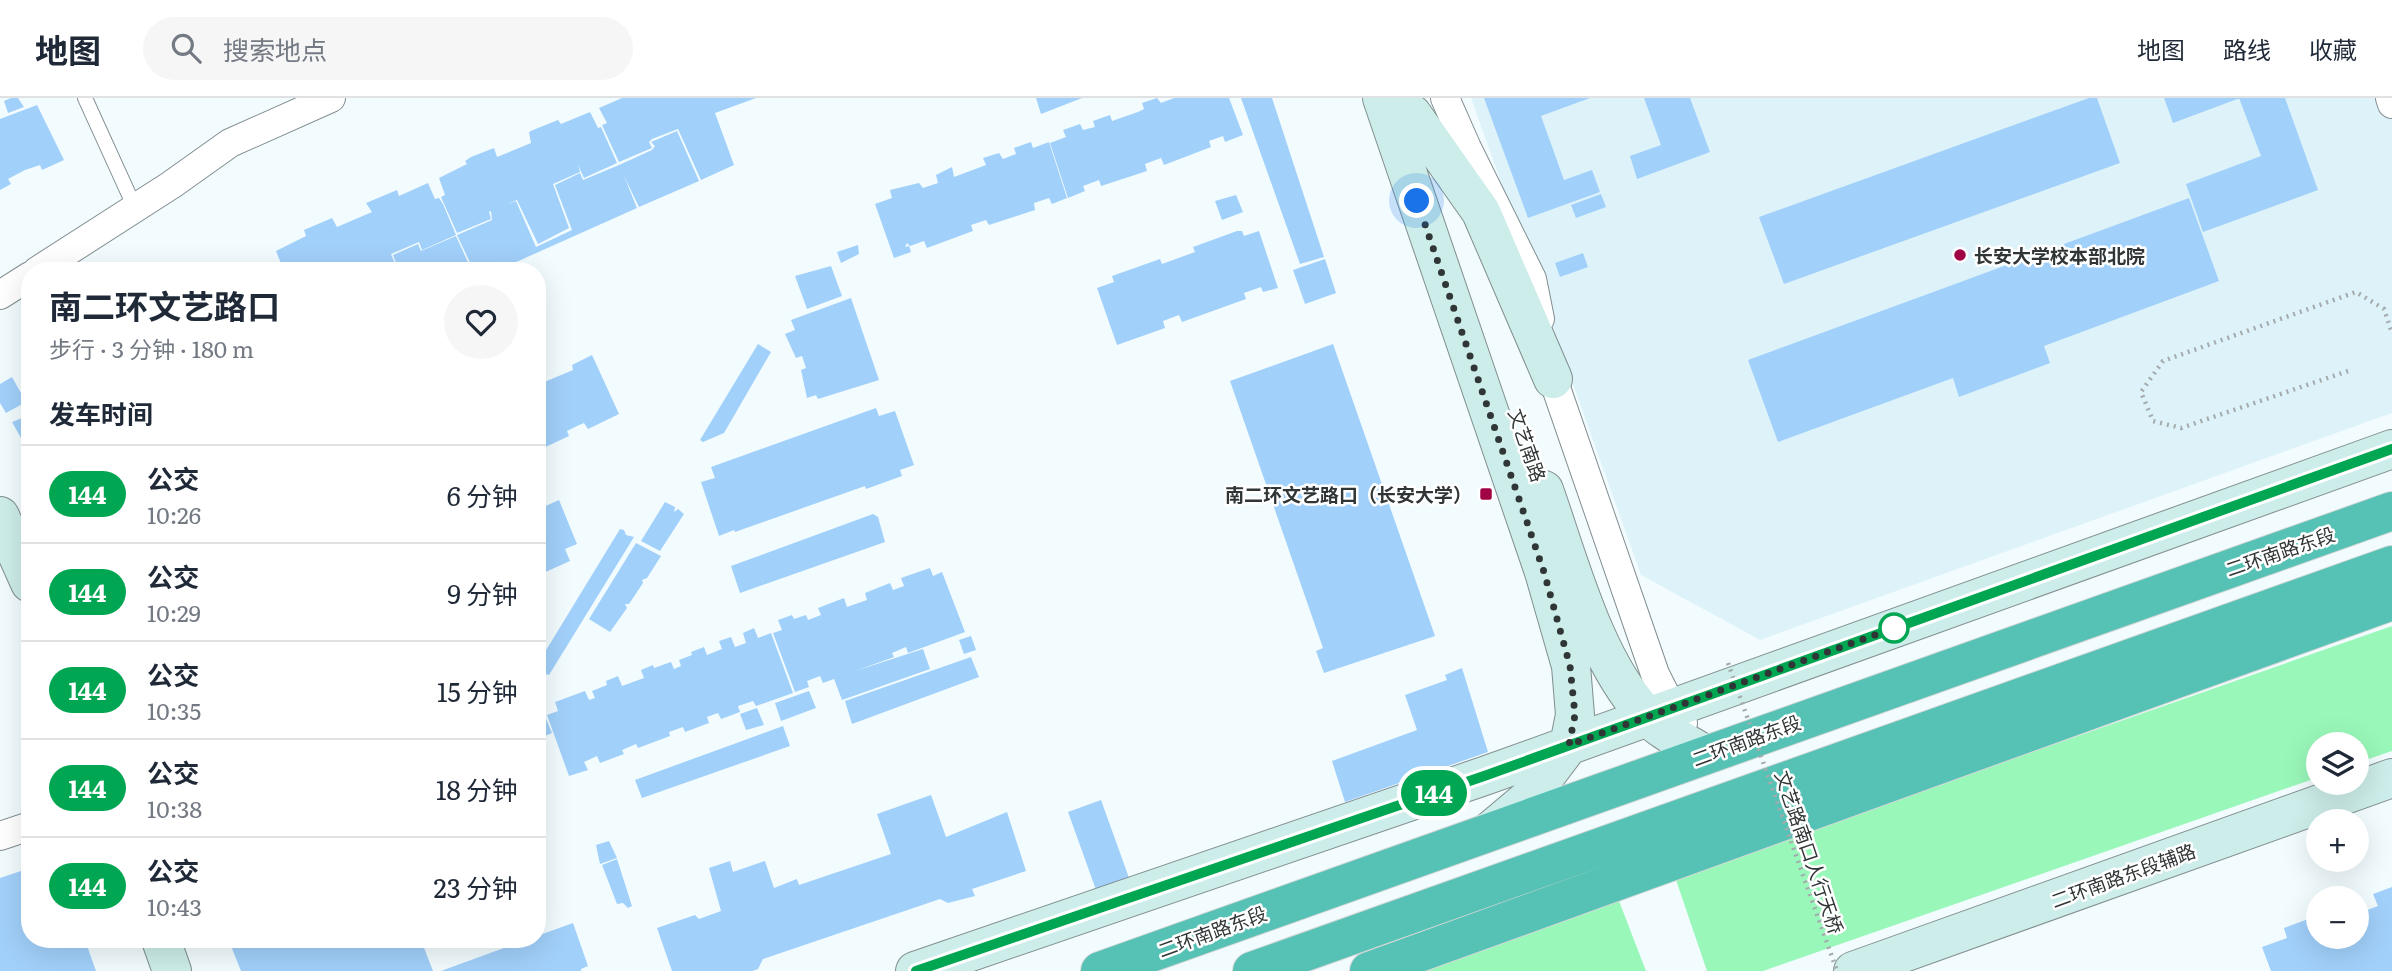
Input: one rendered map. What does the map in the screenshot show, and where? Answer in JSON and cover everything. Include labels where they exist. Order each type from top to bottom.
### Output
[{"type":"highway","name":"二环南路东段","points":[[1100,971],[2392,511]]},
{"type":"highway","points":[[1252,971],[2392,565]]},
{"type":"highway","points":[[1369,971],[2392,601]]},
{"type":"main road","points":[[1411,102],[1480,212],[1553,379]]},
{"type":"main road","name":"文艺南路","points":[[1411,102],[1580,594],[1605,654],[1619,680],[1660,712],[1704,754]]},
{"type":"main road","name":"文艺南路","points":[[1411,102],[1570,666],[1575,715],[1569,745],[1528,799],[1490,831]]},
{"type":"main road","points":[[915,971],[1569,745],[2392,449]]},
{"type":"main road","points":[[0,516],[21,563]]},
{"type":"main road","name":"二环南路东段辅路","points":[[1853,971],[2392,778]]},
{"type":"main road","points":[[164,948],[172,971]]},
{"type":"street","points":[[51,262],[230,143],[331,98]]},
{"type":"street","points":[[2390,98],[2392,104]]},
{"type":"street","points":[[0,295],[21,282]]},
{"type":"street","points":[[1553,379],[1655,674],[1660,712]]},
{"type":"street","points":[[0,836],[21,829]]},
{"type":"lane","points":[[85,98],[135,208]]},
{"type":"path","points":[[2348,370],[2181,428],[2153,421],[2141,393],[2163,361],[2356,292],[2384,309],[2392,333]]},
{"type":"path","name":"文艺路南口人行天桥","points":[[1722,666],[1728,663],[1837,971]]},
{"type":"shaded area","name":"长安大学校本部北院","points":[[1471,98],[2392,98],[2392,413],[1760,640],[1641,575]]},
{"type":"green space","points":[[2392,626],[2392,751],[2369,759],[2369,732],[2306,732],[2306,782],[1763,971],[1707,971],[1675,877]]},
{"type":"green space","points":[[1619,901],[1646,971],[1418,971]]},
{"type":"building","points":[[18,98],[24,107],[8,113],[4,101]]},
{"type":"building","points":[[622,98],[756,98],[715,113],[734,165],[701,180],[678,129],[652,139],[649,142],[652,148],[619,162],[602,125],[607,123],[599,108]]},
{"type":"building","points":[[1036,98],[1082,98],[1041,114]]},
{"type":"building","points":[[1157,98],[1161,103],[1174,98],[1229,98],[1243,135],[1225,142],[1223,136],[1209,141],[1211,147],[1164,165],[1161,158],[1145,164],[1147,171],[1101,186],[1099,180],[1083,186],[1085,191],[1068,198],[1050,143],[1066,137],[1063,130],[1080,124],[1083,130],[1095,127],[1093,121],[1110,115],[1112,121],[1138,112],[1144,109],[1142,103]]},
{"type":"building","points":[[1241,98],[1272,98],[1324,257],[1300,264]]},
{"type":"building","points":[[1484,98],[1590,98],[1541,116],[1564,180],[1592,170],[1600,192],[1528,218]]},
{"type":"building","points":[[1644,98],[1690,98],[1710,152],[1637,179],[1630,156],[1661,145]]},
{"type":"building","points":[[2089,98],[2097,98],[2120,163],[1784,284],[1759,217]]},
{"type":"building","points":[[2164,98],[2240,98],[2173,123]]},
{"type":"building","points":[[2239,98],[2285,98],[2318,190],[2203,232],[2186,184],[2261,156]]},
{"type":"building","points":[[37,105],[64,160],[42,170],[40,165],[25,170],[8,179],[11,184],[0,190],[0,119]]},
{"type":"building","points":[[590,112],[598,128],[601,127],[617,163],[584,178],[578,165],[580,172],[553,184],[569,228],[538,244],[517,200],[507,204],[516,201],[536,247],[572,230],[555,185],[580,173],[583,180],[619,165],[652,150],[655,146],[651,142],[677,131],[699,181],[639,207],[624,176],[637,208],[516,262],[470,262],[457,235],[492,220],[491,211],[491,219],[457,233],[441,197],[445,195],[439,178],[467,164],[465,161],[471,157],[494,148],[497,157],[531,143],[529,132],[558,120],[561,124]]},
{"type":"building","points":[[1031,142],[1033,148],[1049,142],[1067,198],[1052,204],[1049,198],[1034,203],[1035,210],[989,225],[986,220],[971,225],[973,231],[927,248],[924,241],[910,246],[907,243],[905,247],[909,246],[911,252],[894,258],[875,204],[892,198],[890,190],[919,183],[923,188],[938,183],[936,175],[952,167],[954,177],[986,165],[983,158],[999,153],[1003,159],[1016,154],[1014,148]]},
{"type":"building","points":[[428,183],[435,199],[439,198],[443,204],[456,235],[422,250],[419,242],[391,254],[394,262],[280,262],[276,251],[306,236],[304,230],[332,218],[337,227],[372,212],[366,203],[397,190],[399,196]]},
{"type":"building","points":[[1601,194],[1606,207],[1576,218],[1571,205]]},
{"type":"building","points":[[1236,195],[1243,212],[1222,220],[1215,201]]},
{"type":"building","points":[[2189,198],[2219,281],[2044,346],[2050,363],[1959,397],[1953,378],[1778,442],[1748,360]]},
{"type":"building","points":[[1242,231],[1244,236],[1259,231],[1278,288],[1263,292],[1261,287],[1244,293],[1246,299],[1182,322],[1179,315],[1163,321],[1165,328],[1117,345],[1097,288],[1114,282],[1112,276],[1160,259],[1162,264],[1195,252],[1193,247]]},
{"type":"building","points":[[456,236],[468,262],[396,262],[393,255],[418,244],[421,251]]},
{"type":"building","points":[[858,245],[859,254],[841,263],[837,252]]},
{"type":"building","points":[[1583,253],[1588,267],[1560,277],[1555,263]]},
{"type":"building","points":[[1325,259],[1336,293],[1305,304],[1293,270]]},
{"type":"building","points":[[831,266],[842,296],[807,309],[795,276]]},
{"type":"building","points":[[851,298],[879,380],[818,399],[816,395],[807,398],[801,370],[806,368],[802,356],[796,358],[785,334],[795,330],[791,320]]},
{"type":"building","points":[[758,344],[771,352],[724,433],[703,442],[700,440]]},
{"type":"building","points":[[1333,344],[1435,636],[1324,673],[1316,651],[1323,648],[1230,381]]},
{"type":"building","points":[[592,355],[619,414],[588,429],[584,423],[577,426],[567,431],[569,436],[546,447],[546,381],[573,370],[572,365]]},
{"type":"building","points":[[12,377],[21,393],[21,405],[6,413],[0,403],[0,384]]},
{"type":"building","points":[[876,408],[879,416],[895,411],[914,465],[900,470],[902,476],[719,536],[701,482],[715,478],[711,467]]},
{"type":"building","points":[[21,418],[21,438],[12,422]]},
{"type":"building","points":[[559,500],[577,544],[565,549],[570,561],[546,572],[546,506]]},
{"type":"building","points":[[665,502],[675,507],[674,512],[678,509],[684,514],[660,551],[641,541]]},
{"type":"building","points":[[873,514],[878,517],[885,542],[740,593],[731,566]]},
{"type":"building","points":[[620,529],[624,530],[626,535],[634,537],[549,675],[546,674],[546,650]]},
{"type":"building","points":[[636,543],[661,556],[647,578],[642,580],[643,583],[629,604],[625,604],[627,608],[610,632],[589,619]]},
{"type":"building","points":[[930,568],[933,576],[942,572],[965,632],[908,653],[906,647],[892,653],[894,657],[855,671],[923,649],[930,669],[842,700],[834,679],[823,683],[820,676],[807,681],[809,687],[795,692],[773,633],[782,630],[778,620],[792,615],[794,619],[806,615],[808,620],[821,615],[818,608],[844,598],[847,607],[867,600],[865,593],[890,583],[893,590],[904,586],[901,578]]},
{"type":"building","points":[[754,628],[758,638],[771,633],[793,693],[756,706],[753,701],[738,706],[740,712],[721,719],[718,713],[707,717],[709,723],[685,732],[683,727],[669,732],[670,736],[638,748],[636,744],[622,750],[624,754],[600,763],[597,756],[584,762],[588,770],[569,776],[547,715],[558,711],[555,702],[585,691],[589,700],[595,698],[592,691],[607,685],[606,681],[618,676],[622,686],[644,678],[641,670],[653,665],[654,668],[671,662],[674,669],[681,666],[679,660],[692,655],[691,652],[704,647],[707,655],[722,649],[719,641],[731,637],[735,647],[746,643],[743,633]]},
{"type":"building","points":[[971,636],[976,650],[964,654],[959,640]]},
{"type":"building","points":[[971,657],[979,677],[852,724],[845,701]]},
{"type":"building","points":[[1462,668],[1488,752],[1345,802],[1332,761],[1417,730],[1405,695],[1447,680],[1445,675]]},
{"type":"building","points":[[809,691],[816,708],[781,721],[775,703]]},
{"type":"building","points":[[757,708],[764,725],[746,730],[740,714]]},
{"type":"building","points":[[546,718],[552,733],[546,735]]},
{"type":"building","points":[[783,726],[790,746],[642,798],[635,780]]},
{"type":"building","points":[[931,795],[946,837],[1007,812],[1026,871],[972,889],[975,896],[948,903],[940,899],[763,959],[758,969],[752,971],[672,971],[657,928],[695,915],[699,919],[721,911],[709,868],[730,861],[733,872],[765,861],[774,888],[797,879],[799,885],[891,854],[877,814]]},
{"type":"building","points":[[1101,800],[1133,889],[1100,901],[1068,812]]},
{"type":"building","points":[[609,841],[617,858],[600,864],[596,845]]},
{"type":"building","points":[[617,859],[632,906],[628,908],[623,903],[617,904],[602,865]]},
{"type":"building","points":[[21,871],[21,948],[88,948],[96,971],[0,971],[0,878]]},
{"type":"building","points":[[2392,887],[2392,971],[2271,971],[2262,947],[2287,938],[2284,928],[2306,920],[2306,949],[2369,949],[2369,909],[2378,906],[2373,894]]},
{"type":"building","points":[[573,923],[588,966],[581,971],[441,971],[504,948],[546,948],[546,933]]},
{"type":"building","points":[[232,948],[424,948],[433,971],[241,971]]},
{"type":"bus line","name":"144","points":[[916,971],[1487,775],[2392,449]]},
{"type":"place","name":"长安大学校本部北院","points":[[1960,255]]},
{"type":"place","name":"南二环文艺路口（长安大学）","points":[[1486,494]]},
{"type":"route","points":[[1417,201],[1544,572],[1570,666],[1575,715],[1569,745],[1894,628]]}]
